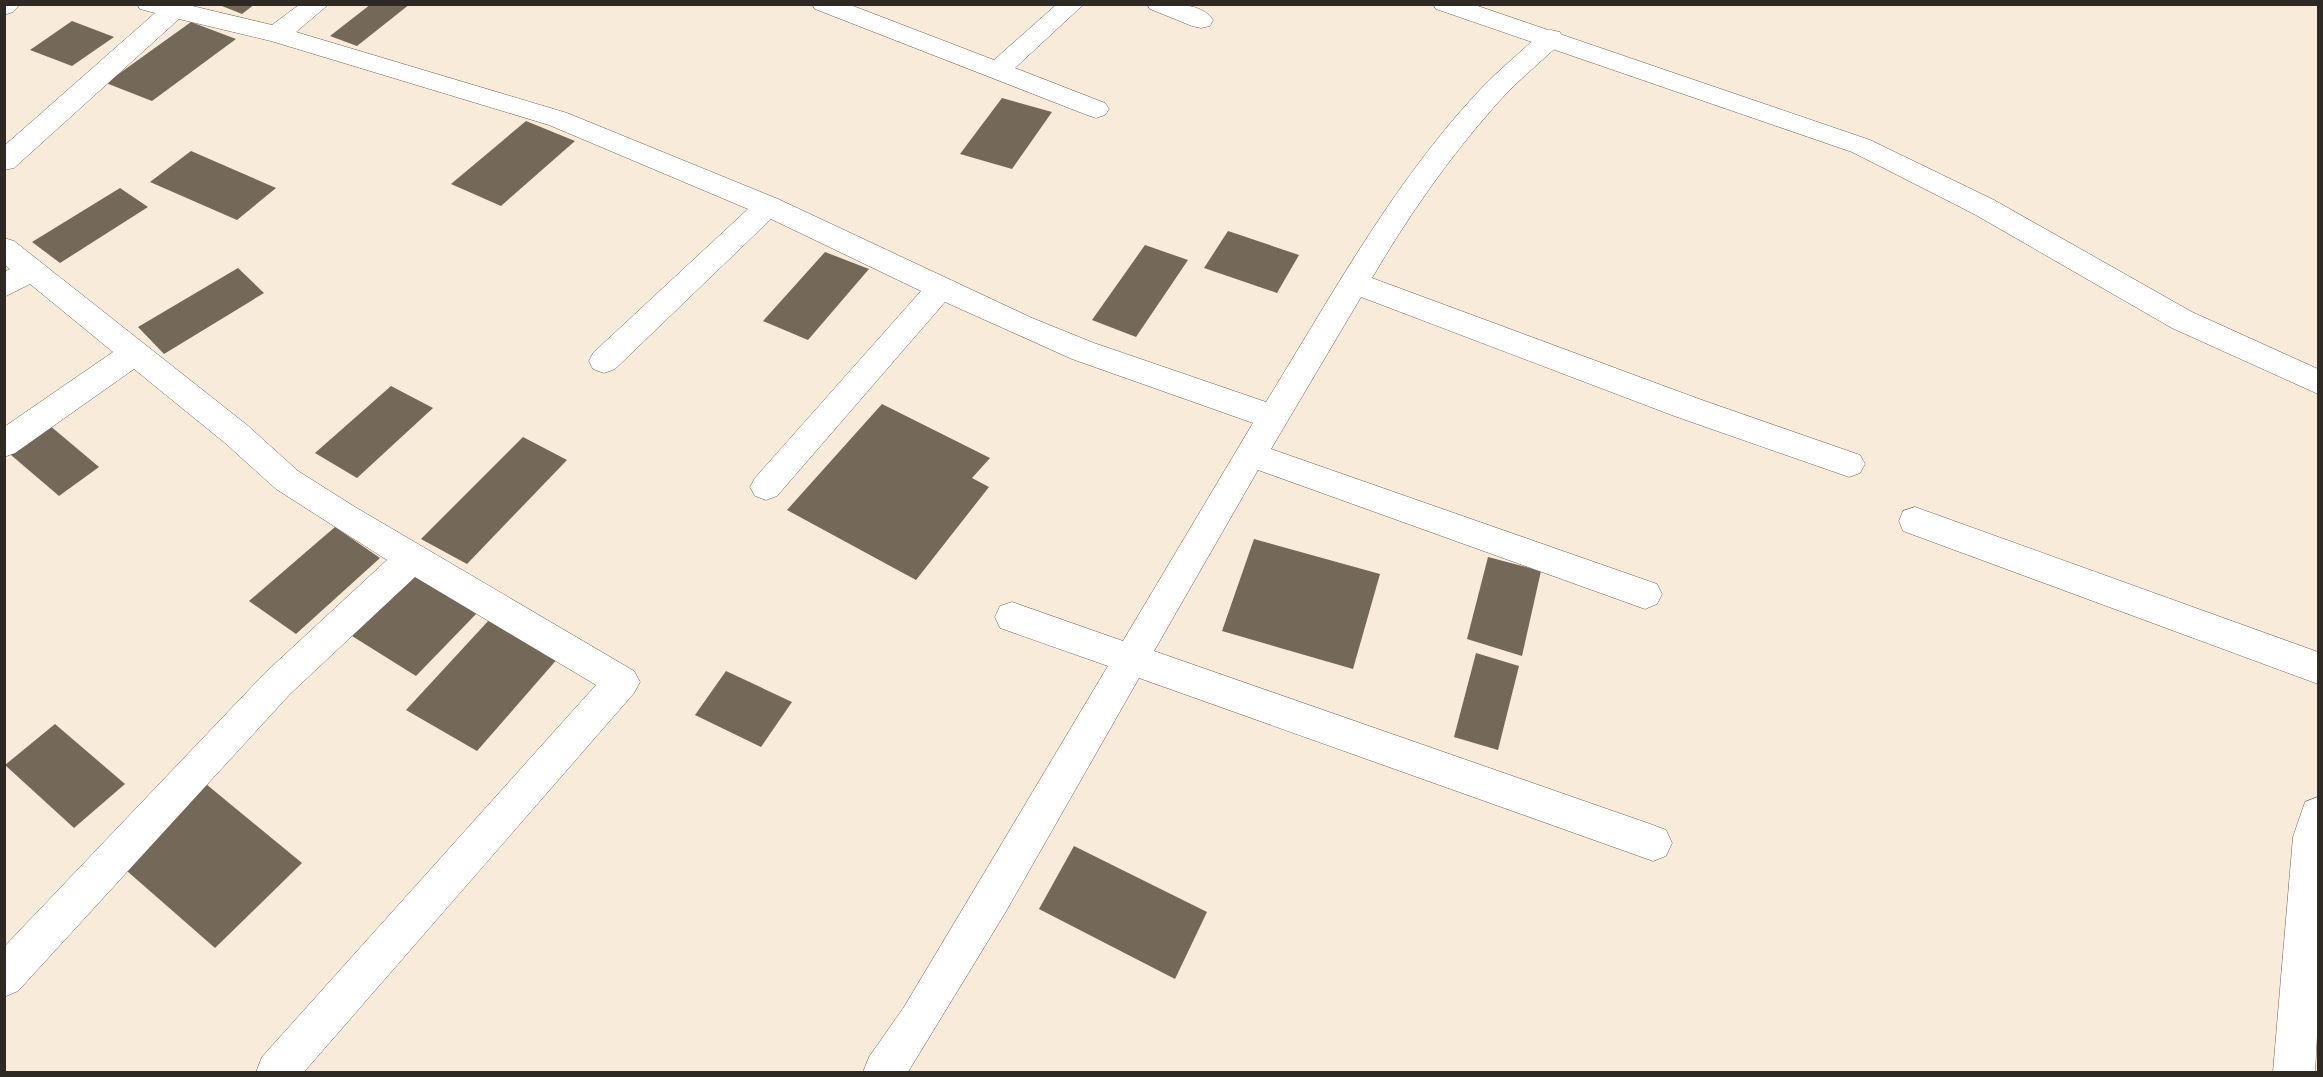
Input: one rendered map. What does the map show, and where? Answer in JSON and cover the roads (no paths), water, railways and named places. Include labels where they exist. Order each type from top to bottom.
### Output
[{"type":"street","points":[[149,4],[276,34],[558,119],[768,206],[1022,326],[1083,351],[1275,418]]},
{"type":"street","points":[[276,34],[317,4]]},
{"type":"street","points":[[824,4],[1096,109]]},
{"type":"street","points":[[997,71],[1072,4]]},
{"type":"street","points":[[1159,4],[1201,20]]},
{"type":"street","points":[[1445,4],[1551,38],[1861,146],[1995,212],[2182,320],[2319,382]]},
{"type":"street","points":[[4,161],[175,9]]},
{"type":"street","points":[[884,1072],[918,1021],[1384,234],[1485,100],[1551,38]]},
{"type":"street","points":[[604,361],[768,206]]},
{"type":"street","points":[[4,248],[236,434],[287,480],[343,517],[622,682],[277,1072]]},
{"type":"street","points":[[4,286],[32,270]]},
{"type":"street","points":[[1355,283],[1688,408],[1849,464]]},
{"type":"street","points":[[766,487],[940,288]]},
{"type":"street","points":[[4,444],[134,353]]},
{"type":"street","points":[[1252,455],[1645,594]]},
{"type":"street","points":[[1915,521],[2319,668]]},
{"type":"street","points":[[8,966],[278,683],[412,558]]},
{"type":"street","points":[[1012,617],[1653,843]]},
{"type":"street","points":[[2294,1072],[2312,928],[2312,837],[2319,814]]}]
